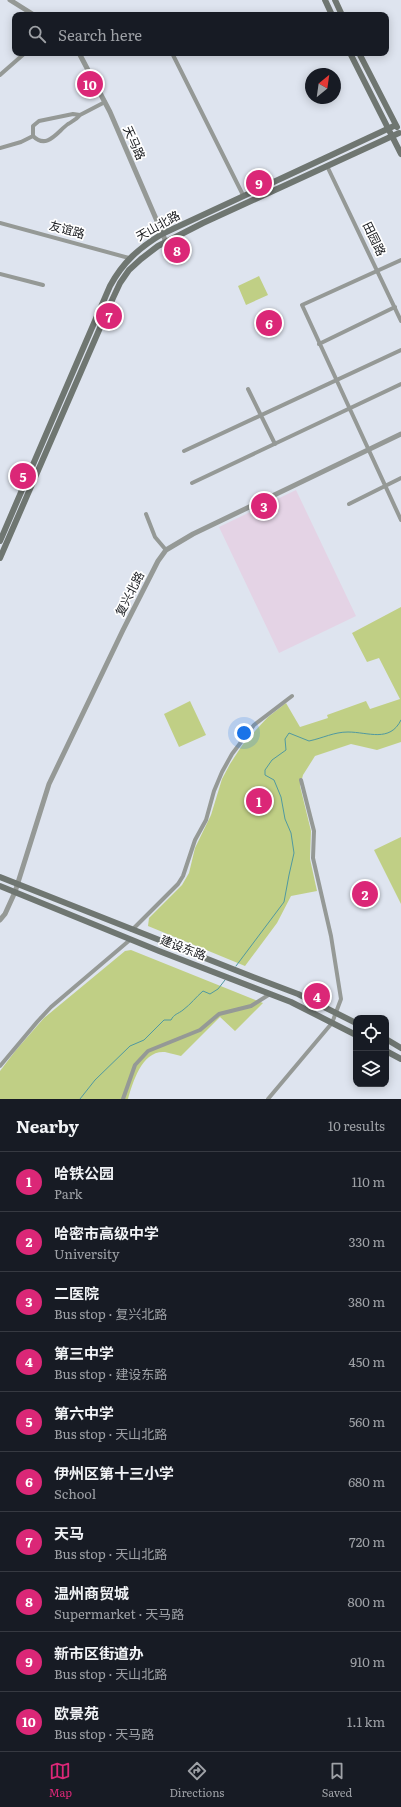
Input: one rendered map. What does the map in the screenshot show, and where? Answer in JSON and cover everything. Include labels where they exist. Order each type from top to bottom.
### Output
[{"type":"main road","points":[[325,0],[331,12]]},
{"type":"main road","points":[[335,0],[341,12]]},
{"type":"main road","points":[[352,56],[401,154]]},
{"type":"main road","points":[[0,558],[120,283],[128,270],[166,242],[392,136],[400,134],[361,56]]},
{"type":"main road","name":"天山北路","points":[[0,541],[110,286],[129,258],[142,246],[162,234],[396,125]]},
{"type":"main road","name":"建设东路","points":[[0,876],[132,930],[298,994],[353,1021]]},
{"type":"main road","name":"建设东路","points":[[0,886],[131,940],[291,1002],[353,1034]]},
{"type":"main road","points":[[389,1042],[401,1048]]},
{"type":"main road","points":[[389,1053],[401,1059]]},
{"type":"street","points":[[10,0],[29,12]]},
{"type":"street","points":[[0,75],[22,56]]},
{"type":"street","name":"天马路","points":[[81,56],[105,102],[166,242]]},
{"type":"street","points":[[174,56],[243,195]]},
{"type":"street","points":[[33,136],[40,141],[49,140],[68,124],[74,122],[80,115],[105,102]]},
{"type":"street","points":[[33,136],[34,126],[39,121],[73,114],[80,115]]},
{"type":"street","points":[[0,148],[21,142],[33,136]]},
{"type":"street","name":"田园路","points":[[327,166],[378,270],[401,321]]},
{"type":"street","name":"友谊路","points":[[0,222],[129,258]]},
{"type":"street","points":[[401,260],[302,305],[401,520]]},
{"type":"street","points":[[0,274],[43,285]]},
{"type":"street","points":[[320,344],[395,307]]},
{"type":"street","points":[[184,452],[401,350]]},
{"type":"street","points":[[192,483],[401,384]]},
{"type":"street","points":[[248,389],[275,444]]},
{"type":"street","name":"复兴北路","points":[[0,920],[5,914],[18,884],[49,784],[122,630],[158,561],[166,550],[193,534],[401,434]]},
{"type":"street","points":[[349,504],[401,478]]},
{"type":"street","points":[[146,514],[154,537],[166,550]]},
{"type":"street","points":[[132,930],[178,884],[183,876],[195,840],[206,820],[214,791],[232,754],[254,725],[292,696]]},
{"type":"street","points":[[268,1099],[332,1023],[341,999],[313,858],[314,831],[301,780]]},
{"type":"street","points":[[0,1066],[36,1022],[51,1007],[131,940]]},
{"type":"street","points":[[123,1099],[135,1065],[148,1051],[200,1030],[219,1014],[251,1006],[270,994]]},
{"type":"shaded area","points":[[296,490],[356,616],[279,653],[219,527]]},
{"type":"green space","points":[[259,276],[268,295],[246,305],[238,286]]},
{"type":"green space","points":[[401,607],[401,742],[377,750],[351,744],[315,756],[303,775],[300,786],[311,831],[310,859],[317,891],[291,896],[277,923],[245,966],[148,926],[149,918],[182,885],[189,873],[195,848],[211,815],[222,779],[230,764],[243,744],[268,717],[286,703],[300,727],[328,718],[327,715],[366,701],[370,709],[400,699],[379,658],[367,662],[352,633]]},
{"type":"green space","points":[[190,701],[206,735],[179,747],[164,714]]},
{"type":"green space","points":[[401,837],[401,904],[374,850]]},
{"type":"green space","points":[[131,950],[263,1003],[235,1031],[220,1017],[181,1056],[165,1052],[150,1056],[140,1068],[128,1099],[0,1099],[0,1071],[44,1018],[125,951]]},
{"type":"waterway","points":[[236,966],[284,902],[294,853],[291,833],[285,819],[281,797],[274,780],[265,775],[265,770],[272,760],[286,750],[285,739],[289,733],[309,741],[343,732],[378,735],[391,732],[401,720]]},
{"type":"waterway","points":[[80,1099],[95,1080],[130,1046],[144,1040],[164,1020],[171,1020],[173,1016],[186,1008],[203,991],[210,994],[218,989],[225,980]]},
{"type":"place","name":"欧景苑","points":[[90,84]]},
{"type":"place","name":"新市区街道办","points":[[259,183]]},
{"type":"place","name":"温州商贸城","points":[[177,250]]},
{"type":"place","name":"天马","points":[[109,316]]},
{"type":"place","name":"伊州区第十三小学","points":[[269,323]]},
{"type":"place","name":"第六中学","points":[[23,476]]},
{"type":"place","name":"二医院","points":[[264,506]]},
{"type":"place","name":"哈铁公园","points":[[259,801]]},
{"type":"place","name":"哈密市高级中学","points":[[365,894]]},
{"type":"place","name":"第三中学","points":[[317,996]]}]
